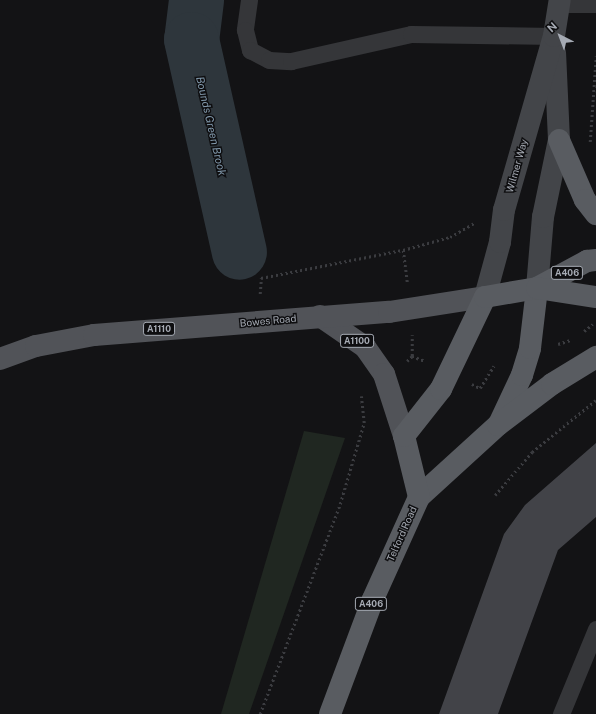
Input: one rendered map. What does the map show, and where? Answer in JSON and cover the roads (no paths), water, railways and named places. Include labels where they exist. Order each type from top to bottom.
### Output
[{"type":"highway","points":[[559,140],[585,200],[596,214]]},
{"type":"highway","name":"Bowes Road","points":[[537,288],[587,261],[596,260]]},
{"type":"highway","points":[[498,425],[522,375],[530,348],[537,288]]},
{"type":"highway","name":"Bowes Road","points":[[485,297],[537,288],[596,297]]},
{"type":"highway","points":[[404,436],[441,389],[485,297]]},
{"type":"highway","name":"A406","points":[[419,497],[498,425],[552,384],[596,357]]},
{"type":"highway","name":"Telford Road","points":[[330,714],[373,599],[419,497],[404,436]]},
{"type":"main road","name":"Wilmer Way","points":[[485,297],[500,242],[504,210],[554,36],[560,1]]},
{"type":"main road","name":"Wilmer Way","points":[[537,288],[543,217],[559,140],[554,36]]},
{"type":"main road","name":"Bowes Road","points":[[0,360],[36,346],[94,335],[320,316],[389,312],[485,297]]},
{"type":"main road","name":"A1100","points":[[320,316],[365,347],[384,374],[404,436]]},
{"type":"street","points":[[560,1],[596,2]]},
{"type":"lane","points":[[249,0],[245,30],[250,50],[269,60],[291,60],[411,34],[554,36]]},
{"type":"lane","points":[[561,714],[596,629]]},
{"type":"waterway","name":"Bounds Green Brook","points":[[196,0],[191,39],[239,252]]}]
